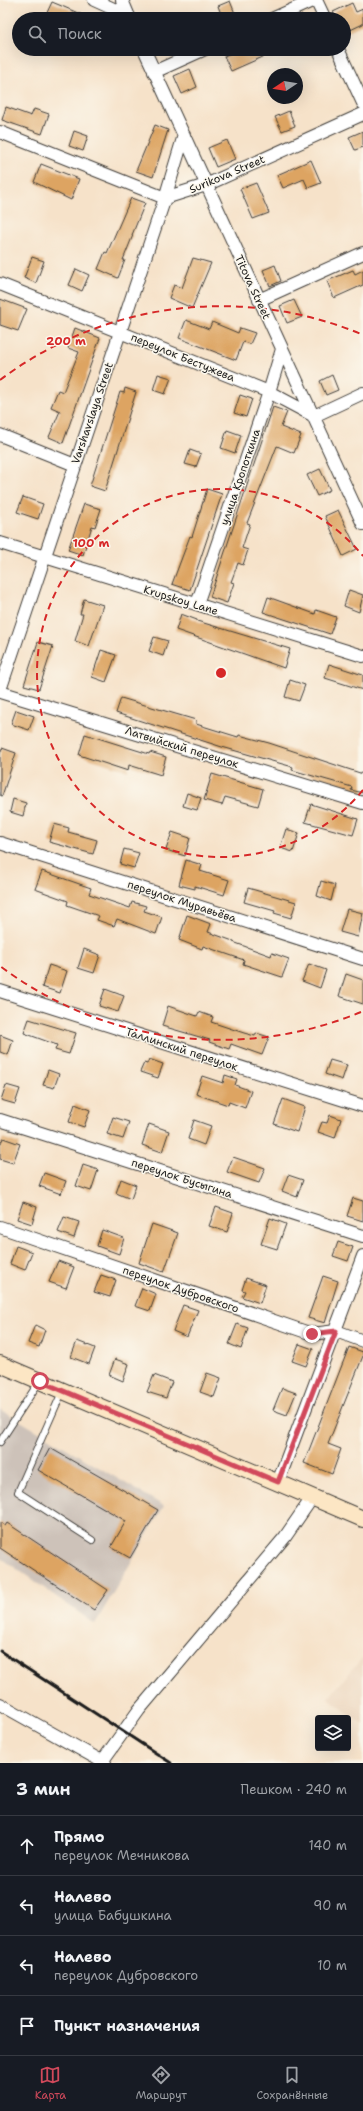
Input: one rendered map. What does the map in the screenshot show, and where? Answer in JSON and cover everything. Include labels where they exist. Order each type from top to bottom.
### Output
[{"type":"street","points":[[94,0],[118,12]]},
{"type":"street","points":[[122,0],[127,12]]},
{"type":"street","points":[[288,12],[315,0],[321,12]]},
{"type":"street","name":"Titova Street","points":[[147,56],[363,524]]},
{"type":"street","points":[[154,72],[189,56]]},
{"type":"street","points":[[341,56],[363,103]]},
{"type":"street","name":"Surikova Street","points":[[165,198],[206,185],[363,114]]},
{"type":"street","points":[[0,132],[165,198]]},
{"type":"street","name":"Varshavslaya Street","points":[[0,691],[74,465],[165,198],[184,135]]},
{"type":"street","points":[[259,300],[363,253]]},
{"type":"street","name":"переулок Бестужева","points":[[0,284],[269,392],[314,416]]},
{"type":"street","name":"улица Кропоткина","points":[[197,604],[269,392],[282,349]]},
{"type":"street","points":[[314,416],[363,393]]},
{"type":"street","points":[[0,435],[74,465]]},
{"type":"street","name":"Krupskoy Lane","points":[[0,542],[363,656]]},
{"type":"street","name":"Латвийский переулок","points":[[0,691],[363,803]]},
{"type":"street","name":"переулок Муравьёва","points":[[0,843],[363,959]]},
{"type":"street","name":"Таллинский переулок","points":[[0,991],[363,1106]]},
{"type":"street","name":"переулок Бусыгина","points":[[0,1120],[363,1236]]},
{"type":"street","name":"переулок Дубровского","points":[[0,1227],[312,1334],[336,1331],[363,1341]]},
{"type":"street","points":[[278,1482],[363,1256]]},
{"type":"street","points":[[0,1364],[363,1519]]},
{"type":"street","points":[[0,1704],[100,1763],[139,1710],[285,1536],[312,1498]]},
{"type":"lane","points":[[0,1442],[40,1381]]},
{"type":"lane","points":[[62,1390],[18,1492],[92,1540]]},
{"type":"shaded area","points":[[0,1409],[164,1506],[95,1624],[0,1557]]},
{"type":"shaded area","points":[[363,1657],[363,1724],[328,1698]]},
{"type":"building","points":[[230,1],[234,12],[220,12],[218,6]]},
{"type":"building","points":[[52,2],[76,12],[47,12]]},
{"type":"building","points":[[352,3],[356,12],[363,9],[363,24],[351,30],[351,12],[333,12]]},
{"type":"building","points":[[224,56],[265,56],[231,71]]},
{"type":"building","points":[[190,69],[197,87],[182,94],[174,76]]},
{"type":"building","points":[[6,107],[31,116],[34,109],[49,114],[42,134],[2,120]]},
{"type":"building","points":[[289,111],[295,126],[282,131],[275,117]]},
{"type":"building","points":[[155,125],[168,130],[153,177],[136,171]]},
{"type":"building","points":[[74,131],[88,136],[83,151],[69,146]]},
{"type":"building","points":[[363,131],[363,147],[355,150],[349,137]]},
{"type":"building","points":[[227,140],[235,159],[216,167],[208,148]]},
{"type":"building","points":[[311,160],[321,183],[308,188],[304,179],[283,188],[277,175]]},
{"type":"building","points":[[41,164],[79,179],[71,200],[34,182]]},
{"type":"building","points":[[256,183],[269,213],[253,219],[240,189]]},
{"type":"building","points":[[131,198],[145,203],[123,260],[125,260],[118,278],[98,269],[105,252],[107,253]]},
{"type":"building","points":[[32,257],[44,261],[36,283],[24,278]]},
{"type":"building","points":[[193,258],[211,263],[192,308],[169,298],[174,285],[182,288]]},
{"type":"building","points":[[275,265],[281,281],[270,286],[263,270]]},
{"type":"building","points":[[76,269],[89,275],[82,291],[69,285]]},
{"type":"building","points":[[353,270],[355,274],[363,270],[363,285],[334,298],[327,281]]},
{"type":"building","points":[[0,299],[27,309],[18,331],[0,325]]},
{"type":"building","points":[[294,300],[302,317],[287,323],[280,306]]},
{"type":"building","points":[[186,320],[209,329],[212,322],[238,333],[240,328],[255,333],[250,344],[243,342],[236,360],[179,338]]},
{"type":"building","points":[[75,328],[100,338],[63,443],[49,437],[60,411],[51,407],[58,390],[63,392],[79,352],[68,348]]},
{"type":"building","points":[[158,374],[171,378],[165,394],[153,390]]},
{"type":"building","points":[[332,375],[338,390],[326,395],[320,381]]},
{"type":"building","points":[[125,388],[136,392],[105,491],[90,486],[120,392],[124,393]]},
{"type":"building","points":[[240,395],[252,399],[246,417],[234,413]]},
{"type":"building","points":[[273,407],[287,412],[281,427],[301,435],[294,453],[277,446],[247,523],[250,524],[242,548],[248,550],[243,565],[238,563],[231,582],[234,583],[227,603],[210,597]]},
{"type":"building","points":[[227,430],[241,435],[235,453],[221,448]]},
{"type":"building","points":[[190,450],[201,454],[196,467],[185,464]]},
{"type":"building","points":[[320,469],[330,490],[317,496],[307,475]]},
{"type":"building","points":[[207,489],[222,494],[190,590],[172,584],[190,536],[192,537]]},
{"type":"building","points":[[23,497],[43,504],[38,519],[17,512]]},
{"type":"building","points":[[84,504],[101,509],[95,527],[92,526],[83,555],[68,550]]},
{"type":"building","points":[[338,510],[357,549],[343,556],[325,516]]},
{"type":"building","points":[[349,590],[363,595],[359,612],[344,606]]},
{"type":"building","points":[[268,597],[315,614],[316,610],[336,617],[330,634],[263,612]]},
{"type":"building","points":[[84,599],[103,605],[89,646],[75,641],[83,614],[80,614]]},
{"type":"building","points":[[181,614],[197,621],[290,649],[284,668],[176,630]]},
{"type":"building","points":[[154,637],[168,641],[163,656],[149,651]]},
{"type":"building","points":[[38,642],[53,646],[39,689],[24,685]]},
{"type":"building","points":[[101,650],[116,655],[106,682],[92,677]]},
{"type":"building","points":[[329,664],[363,675],[363,690],[325,678]]},
{"type":"building","points":[[290,680],[305,685],[299,701],[285,697]]},
{"type":"building","points":[[121,698],[196,720],[196,724],[238,737],[239,735],[269,743],[363,774],[363,793],[351,790],[352,787],[292,770],[293,767],[222,747],[116,713]]},
{"type":"building","points":[[16,710],[34,716],[29,730],[11,724]]},
{"type":"building","points":[[85,734],[149,754],[150,752],[166,757],[161,775],[129,765],[128,771],[79,755]]},
{"type":"building","points":[[2,748],[16,753],[2,796],[0,795],[0,754]]},
{"type":"building","points":[[212,774],[263,789],[258,806],[225,797],[222,805],[204,800]]},
{"type":"building","points":[[187,793],[201,798],[197,810],[183,806]]},
{"type":"building","points":[[13,799],[26,803],[23,816],[10,812]]},
{"type":"building","points":[[311,804],[358,819],[353,835],[305,822]]},
{"type":"building","points":[[54,824],[69,828],[68,832],[97,840],[93,854],[49,842]]},
{"type":"building","points":[[286,829],[299,833],[293,852],[280,848]]},
{"type":"building","points":[[172,832],[190,838],[185,856],[166,850]]},
{"type":"building","points":[[124,849],[139,853],[134,868],[120,864]]},
{"type":"building","points":[[186,860],[202,865],[200,871],[229,880],[224,895],[195,886],[195,889],[179,885]]},
{"type":"building","points":[[42,871],[91,888],[89,894],[130,908],[132,902],[146,906],[144,911],[162,917],[156,934],[117,919],[114,926],[97,920],[99,916],[67,905],[68,901],[35,889]]},
{"type":"building","points":[[321,881],[335,885],[331,901],[317,896]]},
{"type":"building","points":[[248,888],[296,902],[291,918],[274,913],[275,911],[244,902]]},
{"type":"building","points":[[347,909],[363,913],[358,937],[340,932]]},
{"type":"building","points":[[187,915],[211,924],[208,932],[271,956],[272,953],[289,959],[282,977],[243,964],[244,960],[203,946],[202,949],[179,940]]},
{"type":"building","points":[[84,949],[100,955],[94,973],[78,968]]},
{"type":"building","points":[[309,964],[326,970],[320,988],[302,981]]},
{"type":"building","points":[[49,965],[67,971],[60,993],[42,987]]},
{"type":"building","points":[[346,974],[363,980],[363,1004],[339,996]]},
{"type":"building","points":[[105,989],[124,996],[118,1012],[99,1006]]},
{"type":"building","points":[[168,1006],[197,1016],[199,1012],[213,1017],[211,1022],[244,1033],[255,1036],[256,1033],[269,1037],[262,1055],[231,1044],[229,1049],[209,1042],[210,1040],[162,1026]]},
{"type":"building","points":[[29,1019],[76,1033],[69,1054],[55,1050],[57,1045],[24,1033]]},
{"type":"building","points":[[0,1035],[13,1040],[8,1055],[0,1052]]},
{"type":"building","points":[[149,1059],[163,1064],[158,1078],[140,1072],[144,1063],[147,1064]]},
{"type":"building","points":[[330,1060],[347,1065],[342,1080],[325,1074]]},
{"type":"building","points":[[48,1070],[59,1074],[54,1088],[43,1085]]},
{"type":"building","points":[[225,1075],[237,1079],[235,1085],[251,1091],[245,1108],[229,1102],[228,1105],[196,1094],[202,1076],[223,1083]]},
{"type":"building","points":[[6,1085],[20,1089],[15,1104],[1,1100]]},
{"type":"building","points":[[283,1099],[305,1107],[297,1132],[274,1124]]},
{"type":"building","points":[[75,1104],[90,1110],[84,1127],[69,1122]]},
{"type":"building","points":[[330,1115],[341,1119],[335,1138],[318,1132],[322,1122],[327,1123]]},
{"type":"building","points":[[113,1117],[129,1122],[123,1139],[107,1134]]},
{"type":"building","points":[[194,1120],[211,1126],[204,1145],[188,1139]]},
{"type":"building","points":[[149,1124],[169,1131],[162,1152],[142,1145]]},
{"type":"building","points":[[3,1138],[20,1144],[13,1163],[0,1159],[0,1145]]},
{"type":"building","points":[[233,1157],[265,1168],[259,1183],[227,1172]]},
{"type":"building","points":[[83,1165],[98,1170],[91,1191],[76,1186]]},
{"type":"building","points":[[44,1173],[66,1181],[61,1194],[39,1186]]},
{"type":"building","points":[[288,1175],[303,1180],[297,1197],[282,1191]]},
{"type":"building","points":[[121,1179],[136,1185],[131,1199],[116,1193]]},
{"type":"building","points":[[353,1198],[363,1201],[363,1221],[347,1216]]},
{"type":"building","points":[[23,1202],[37,1207],[32,1224],[17,1219]]},
{"type":"building","points":[[216,1207],[233,1213],[227,1232],[209,1226]]},
{"type":"building","points":[[64,1217],[79,1222],[74,1238],[58,1232]]},
{"type":"building","points":[[270,1218],[286,1224],[277,1249],[261,1244]]},
{"type":"building","points":[[152,1224],[178,1233],[164,1272],[139,1263]]},
{"type":"building","points":[[102,1230],[124,1238],[119,1254],[97,1246]]},
{"type":"building","points":[[338,1242],[353,1247],[348,1261],[333,1256]]},
{"type":"building","points":[[16,1246],[32,1252],[25,1270],[10,1264]]},
{"type":"building","points":[[58,1261],[74,1267],[66,1288],[49,1282]]},
{"type":"building","points":[[101,1275],[116,1280],[110,1297],[94,1292]]},
{"type":"building","points":[[323,1276],[338,1281],[325,1323],[308,1318]]},
{"type":"building","points":[[246,1278],[266,1285],[260,1303],[242,1297],[245,1291],[242,1290]]},
{"type":"building","points":[[142,1288],[156,1294],[150,1311],[135,1306]]},
{"type":"building","points":[[183,1305],[198,1310],[187,1337],[173,1331]]},
{"type":"building","points":[[237,1324],[248,1328],[241,1349],[229,1344]]},
{"type":"building","points":[[35,1325],[45,1330],[39,1347],[28,1343]]},
{"type":"building","points":[[77,1341],[95,1348],[89,1364],[71,1357]]},
{"type":"building","points":[[299,1344],[313,1349],[306,1366],[292,1361]]},
{"type":"building","points":[[349,1347],[363,1352],[363,1356],[328,1444],[341,1449],[332,1474],[304,1463]]},
{"type":"building","points":[[115,1359],[129,1364],[123,1381],[109,1375]]},
{"type":"building","points":[[207,1373],[221,1378],[214,1397],[200,1392]]},
{"type":"building","points":[[154,1375],[172,1382],[166,1398],[147,1392]]},
{"type":"building","points":[[282,1388],[296,1393],[287,1415],[273,1410]]},
{"type":"building","points":[[50,1448],[158,1510],[130,1558],[111,1547],[126,1521],[38,1470]]},
{"type":"building","points":[[0,1522],[5,1526],[7,1523],[108,1590],[94,1610],[0,1548]]},
{"type":"railway","points":[[0,1651],[171,1763]]},
{"type":"route","points":[[40,1381],[278,1482],[336,1331],[312,1334]]}]
